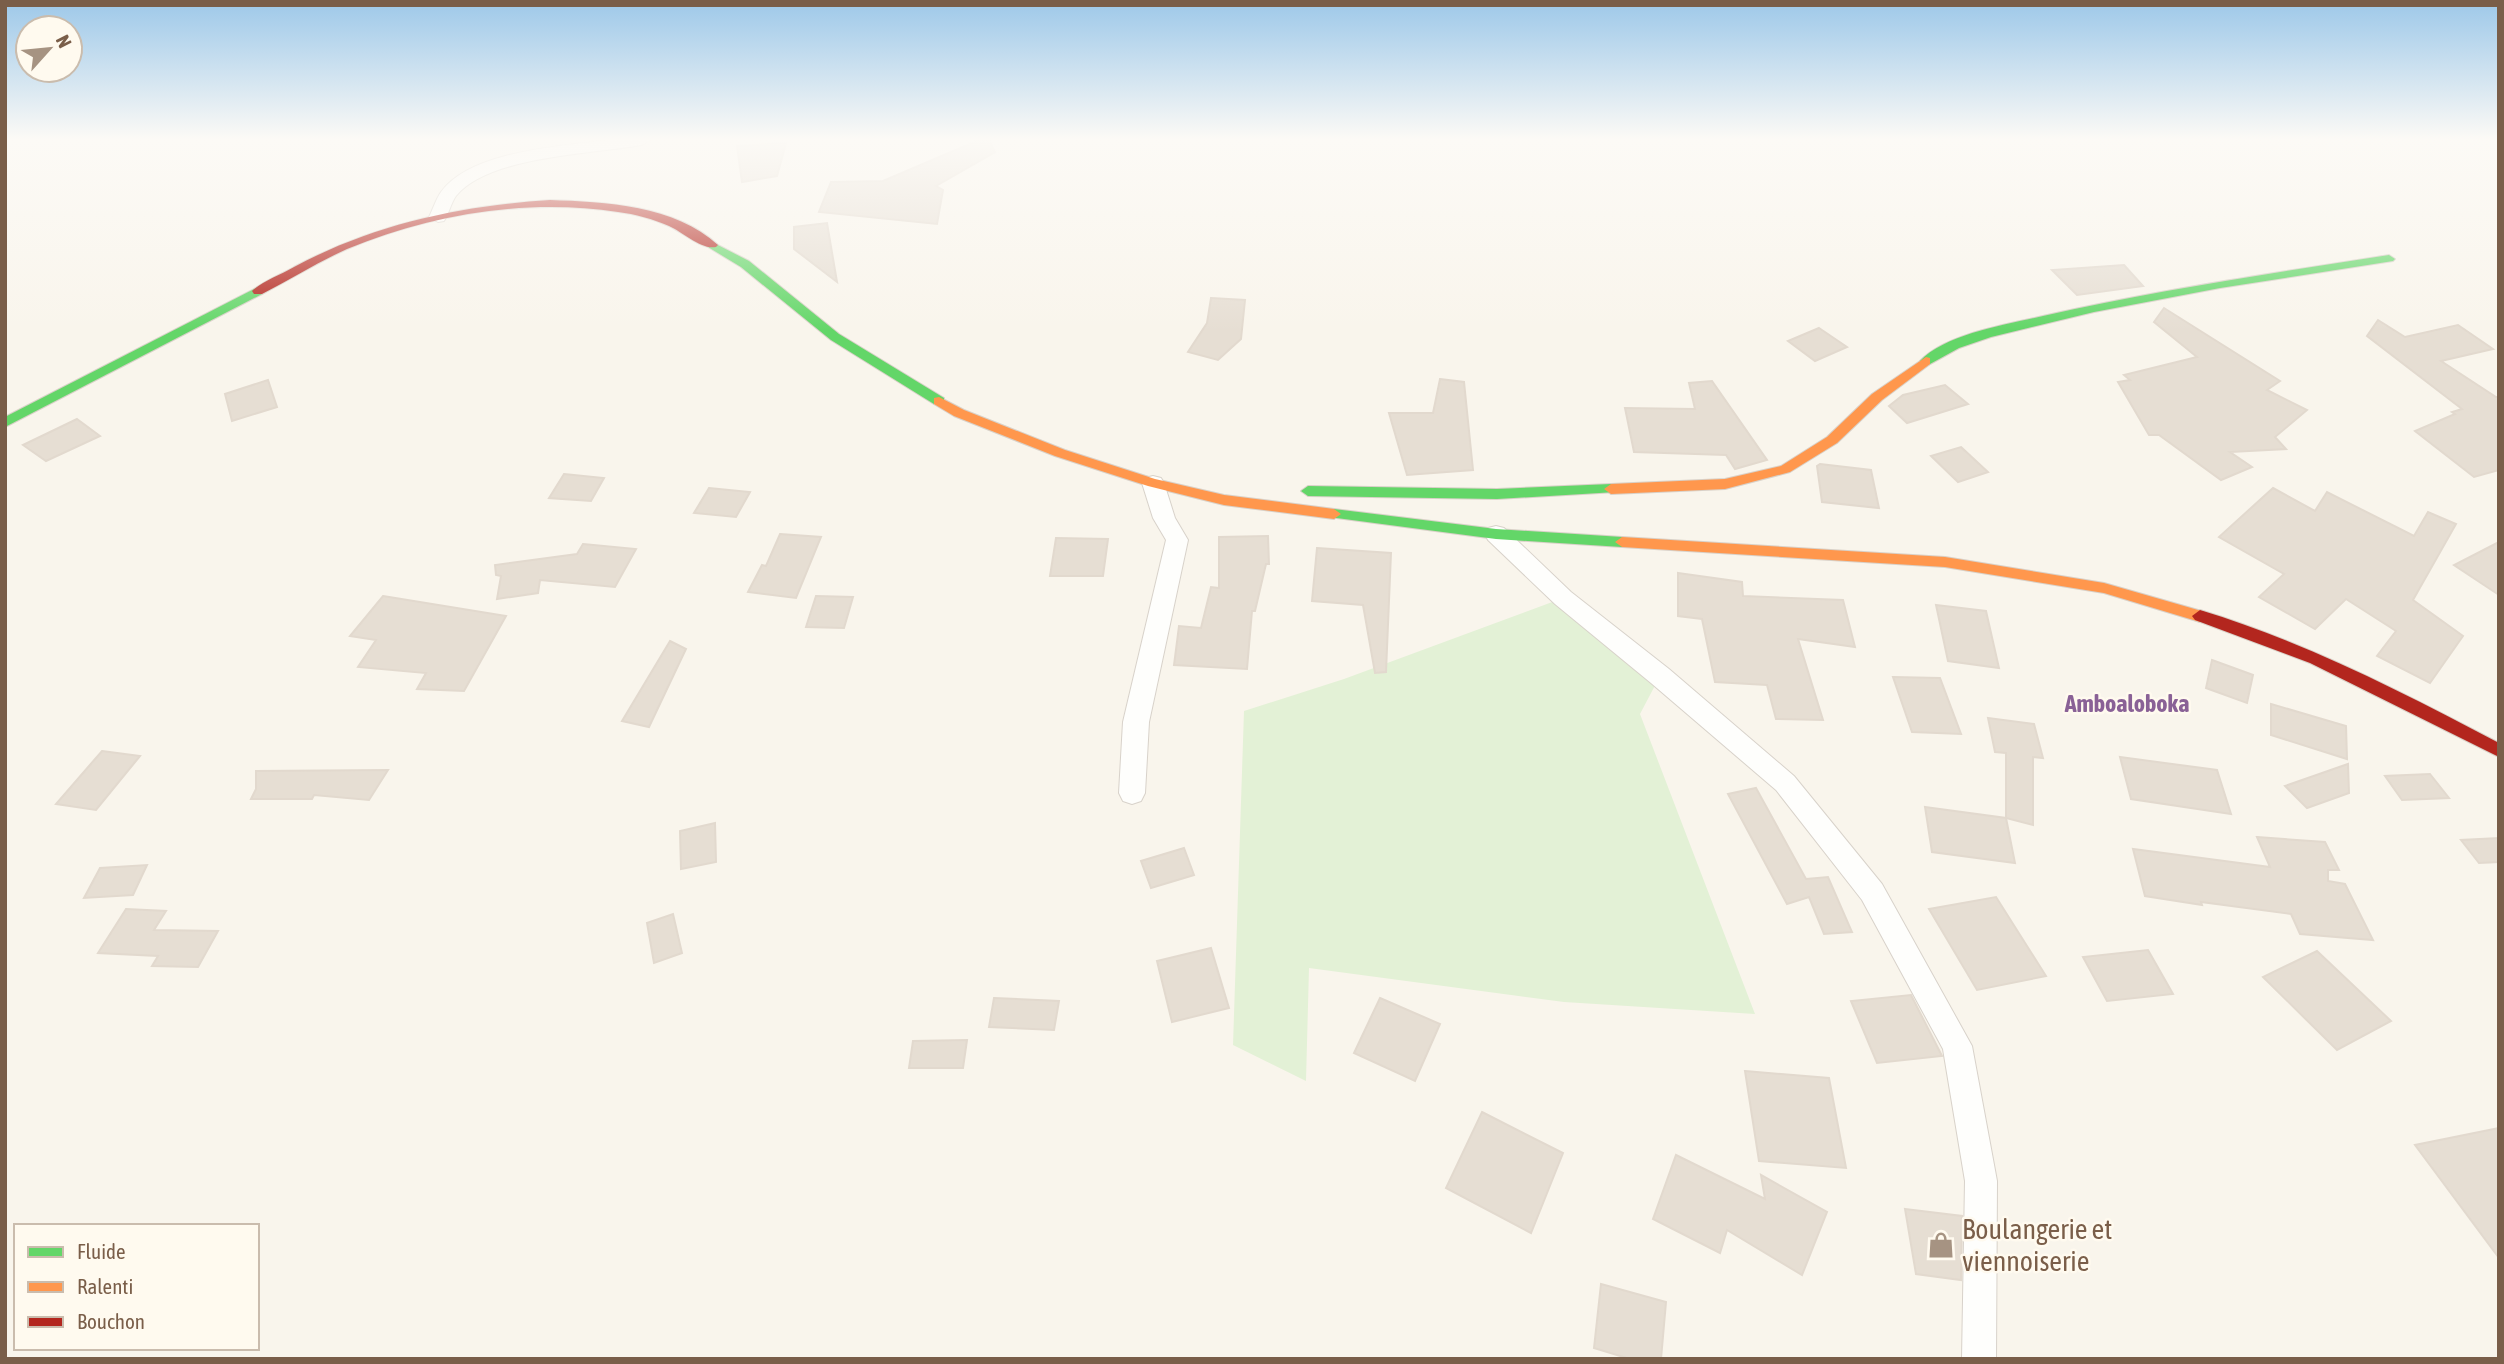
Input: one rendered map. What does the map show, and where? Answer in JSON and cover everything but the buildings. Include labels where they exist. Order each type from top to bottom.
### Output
[{"type":"street","points":[[438,217],[442,204]]},
{"type":"street","points":[[5,423],[344,247],[438,217],[488,208],[538,204]]},
{"type":"street","points":[[560,204],[612,206],[670,222],[744,264],[835,337],[959,413],[1060,453],[1153,483],[1224,500],[1496,534],[1945,562],[2104,588],[2236,627],[2363,678],[2499,751]]},
{"type":"street","points":[[1224,500],[1308,491],[1497,494],[1724,484],[1785,469],[1832,440],[1877,397],[1937,353],[1996,331],[2046,317],[2139,298],[2389,259]]},
{"type":"street","points":[[1132,793],[1136,722],[1177,540],[1164,518],[1153,483]]},
{"type":"street","points":[[1496,534],[1563,598],[1660,676],[1785,783],[1871,892],[1957,1046],[1981,1181],[1979,1359]]},
{"type":"green space","points":[[1563,598],[1660,676],[1640,714],[1755,1014],[1564,1002],[1309,968],[1306,1081],[1233,1045],[1244,711],[1344,679]]},
{"type":"traffic: fast","points":[[712,245],[745,264],[835,337],[939,401]]},
{"type":"traffic: fast","points":[[1926,361],[1970,339],[2094,308],[2389,259]]},
{"type":"traffic: fast","points":[[5,423],[258,291]]},
{"type":"traffic: fast","points":[[1308,491],[1497,494],[1611,489]]},
{"type":"traffic: fast","points":[[1334,514],[1496,534],[1622,542]]},
{"type":"traffic: slow","points":[[1611,489],[1725,484],[1785,469],[1832,440],[1877,397],[1926,361]]},
{"type":"traffic: slow","points":[[939,401],[959,413],[1060,453],[1153,483],[1224,500],[1334,514]]},
{"type":"traffic: slow","points":[[1622,542],[1945,562],[2104,588],[2200,616]]},
{"type":"traffic: jam","points":[[258,291],[332,252],[379,233],[461,212],[540,204]]},
{"type":"traffic: jam","points":[[564,204],[633,211],[670,222],[712,245]]},
{"type":"traffic: jam","points":[[2200,616],[2315,659],[2499,751]]},
{"type":"place","name":"Boulangerie et viennoiserie","points":[[1941,1245]]},
{"type":"district","name":"Amboaloboka","points":[[2127,703]]}]
